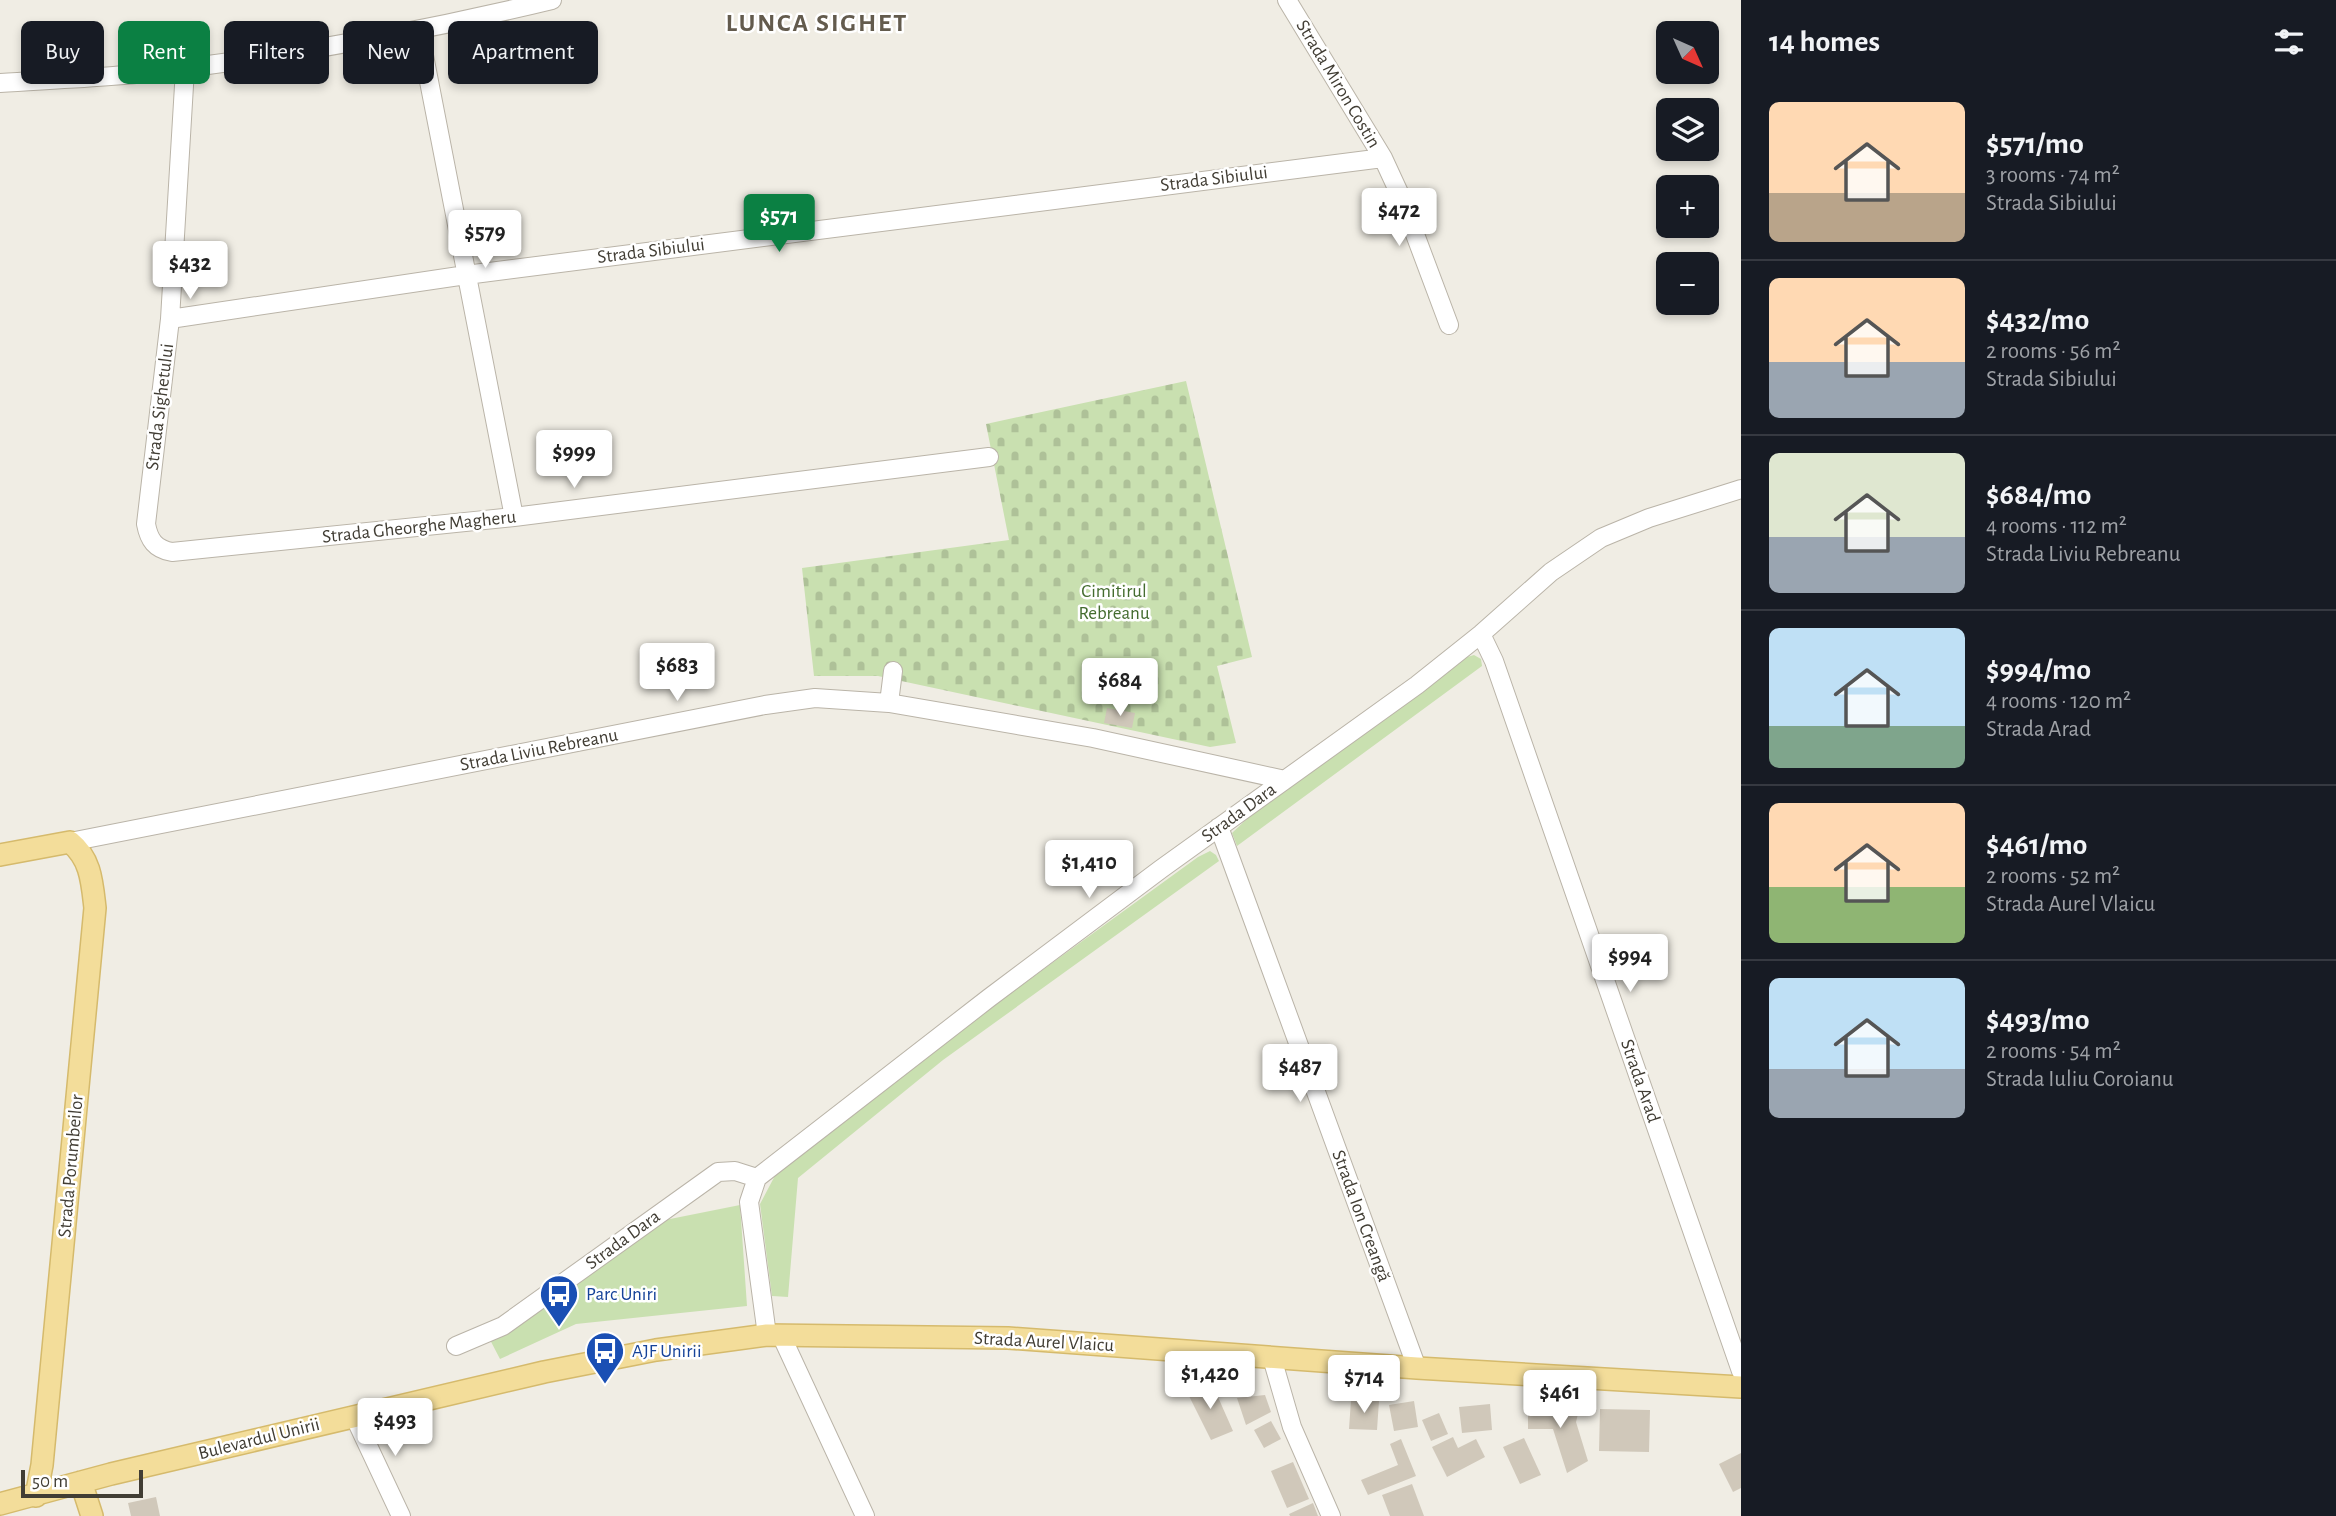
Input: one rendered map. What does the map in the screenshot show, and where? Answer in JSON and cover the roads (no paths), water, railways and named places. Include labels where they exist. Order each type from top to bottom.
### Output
[{"type":"main road","name":"Strada Liviu Rebreanu","points":[[0,855],[70,842]]},
{"type":"main road","name":"Strada Porumbeilor","points":[[36,1496],[42,1465],[95,908],[87,864],[81,851],[70,842]]},
{"type":"main road","name":"Strada Aurel Vlaicu","points":[[774,1335],[1008,1338],[1417,1368],[1741,1387]]},
{"type":"main road","name":"Bulevardul Unirii","points":[[0,1504],[81,1482],[544,1371],[656,1350],[774,1335]]},
{"type":"main road","points":[[81,1482],[92,1516]]},
{"type":"street","points":[[473,0],[474,19]]},
{"type":"street","points":[[434,27],[552,0]]},
{"type":"street","name":"Strada Miron Costin","points":[[1287,0],[1383,158],[1401,197],[1449,325]]},
{"type":"street","points":[[210,65],[343,43]]},
{"type":"street","points":[[0,83],[118,75]]},
{"type":"street","name":"Strada Sighetului","points":[[148,535],[146,524],[170,319],[184,84]]},
{"type":"street","points":[[429,84],[514,517]]},
{"type":"street","name":"Strada Sibiului","points":[[170,319],[466,275],[1383,158]]},
{"type":"street","name":"Strada Gheorghe Magheru","points":[[148,535],[161,550],[172,552],[514,517],[989,457]]},
{"type":"street","name":"Strada Dara","points":[[456,1346],[503,1326],[718,1171],[735,1171],[757,1178],[989,998],[1219,827],[1417,685],[1551,572],[1601,538],[1649,518],[1741,489]]},
{"type":"street","name":"Strada Arad","points":[[1480,634],[1499,674],[1741,1371]]},
{"type":"street","points":[[889,703],[892,671]]},
{"type":"street","name":"Strada Liviu Rebreanu","points":[[70,842],[765,705],[815,698],[889,703],[1093,738],[1285,780]]},
{"type":"street","name":"Strada Ion Creangă","points":[[1219,827],[1417,1368]]},
{"type":"street","points":[[757,1178],[749,1202],[774,1335],[865,1516]]},
{"type":"street","points":[[1272,1358],[1292,1427],[1331,1516]]},
{"type":"street","points":[[354,1416],[401,1516]]},
{"type":"place","name":"Parc Uniri","points":[[559,1328]]},
{"type":"place","name":"AJF Unirii","points":[[605,1385]]},
{"type":"district","name":"LUNCA SIGHET","points":[[817,23]]},
{"type":"park label","name":"Cimitirul Rebreanu","points":[[1114,602]]}]
